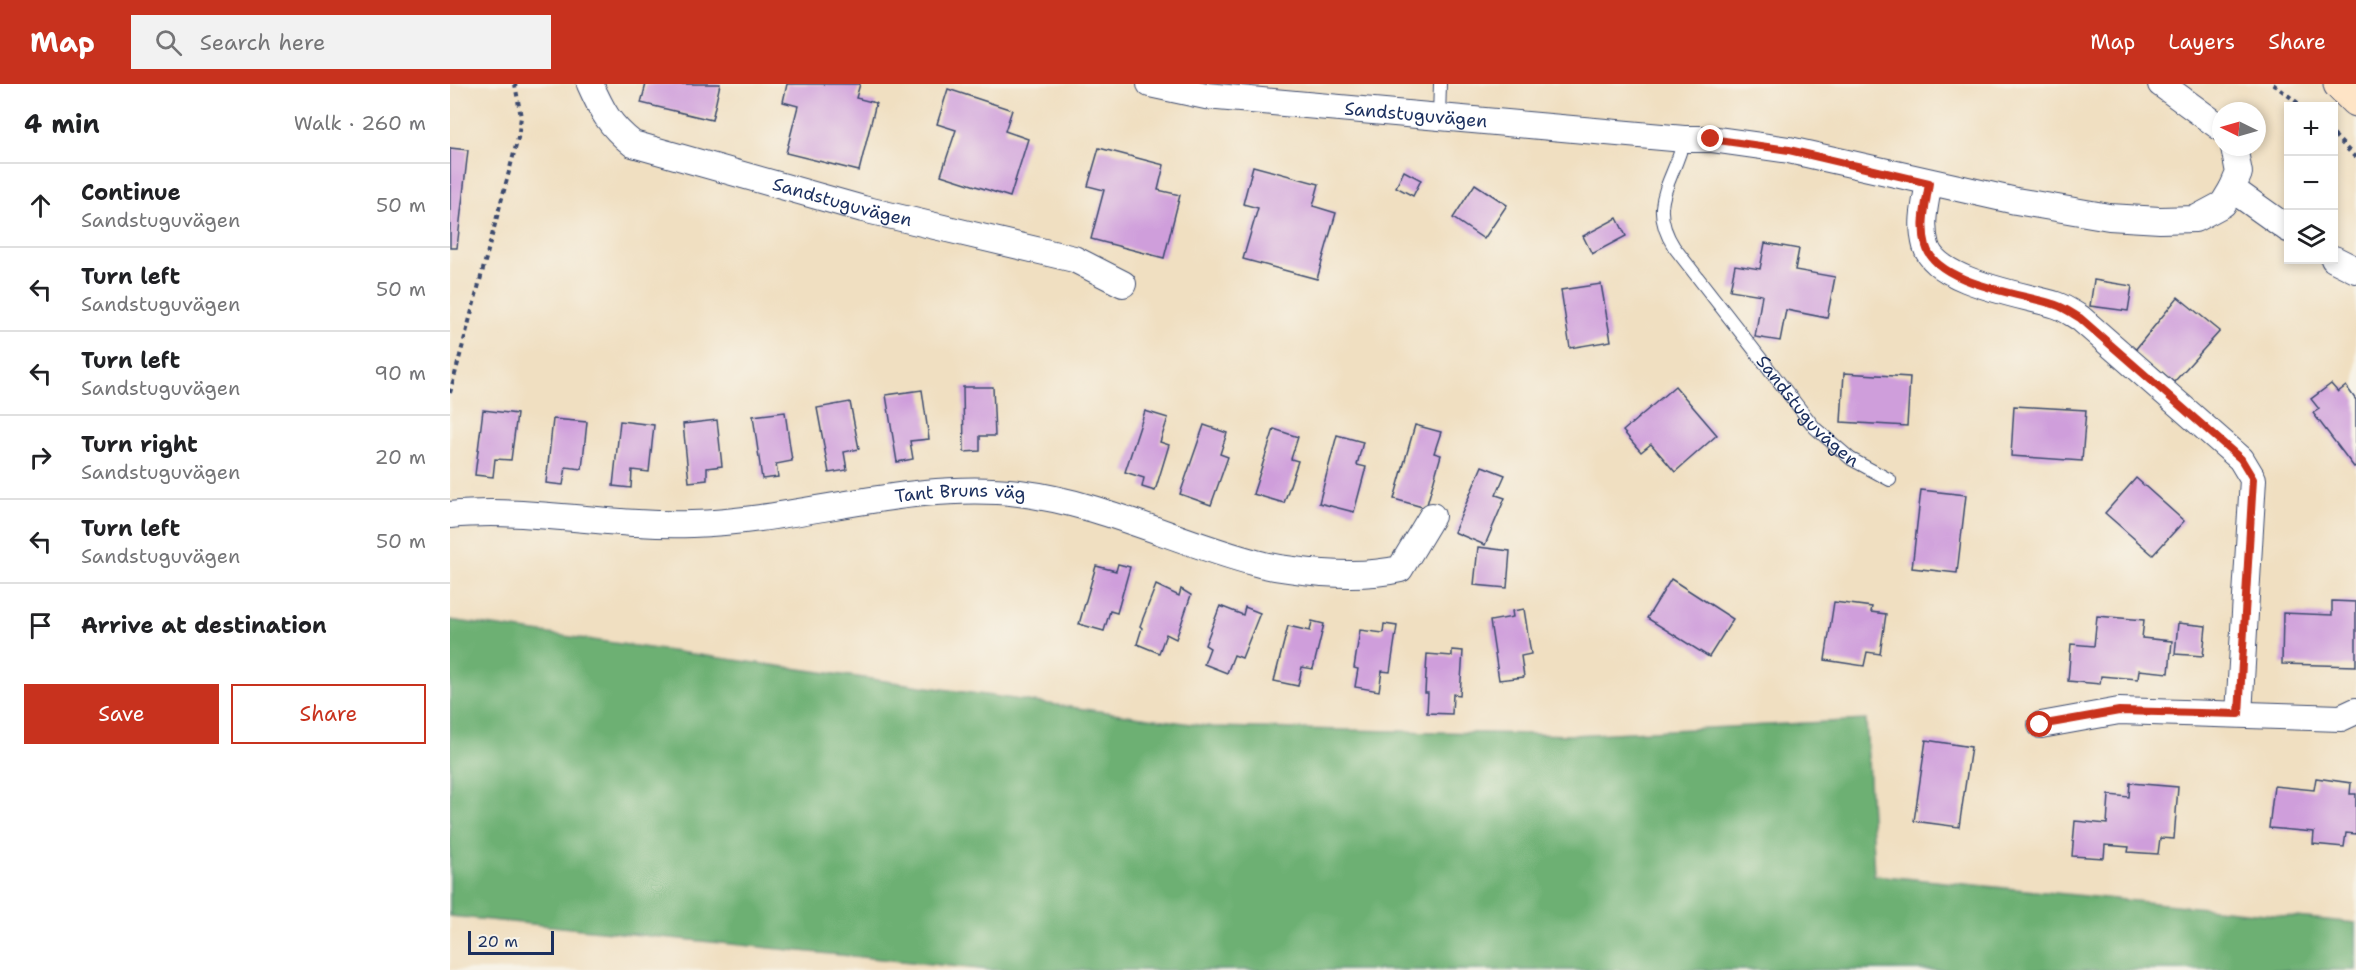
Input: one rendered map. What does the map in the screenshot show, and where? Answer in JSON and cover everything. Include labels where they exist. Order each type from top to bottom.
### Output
[{"type":"main road","points":[[2340,84],[2356,100]]},
{"type":"street","name":"Sandstuguvägen","points":[[590,84],[602,113],[616,131],[633,144],[862,209],[1074,259],[1123,284]]},
{"type":"street","name":"Sandstuguvägen","points":[[1150,84],[1206,96],[1684,139],[1711,139],[1789,150],[1929,183],[2109,217],[2160,220],[2195,219],[2223,204],[2232,189]]},
{"type":"street","points":[[2162,84],[2212,121]]},
{"type":"street","points":[[2236,156],[2239,173],[2232,189],[2284,225]]},
{"type":"street","points":[[1929,183],[1922,221],[1927,249],[1941,267],[1956,277],[2059,306],[2080,318],[2241,459],[2253,479],[2239,714]]},
{"type":"street","points":[[2338,261],[2356,270]]},
{"type":"street","name":"Tant Bruns väg","points":[[450,515],[482,512],[619,523],[692,524],[749,520],[919,494],[971,491],[1017,493],[1053,498],[1096,509],[1257,564],[1343,574],[1378,574],[1400,569],[1432,516]]},
{"type":"street","points":[[2040,725],[2119,711],[2341,718],[2356,711]]},
{"type":"lane","points":[[1439,117],[1440,84]]},
{"type":"lane","name":"Sandstuguvägen","points":[[1684,139],[1665,191],[1660,216],[1664,232],[1815,428],[1851,459],[1890,480]]},
{"type":"path","points":[[450,393],[518,138],[521,117],[515,84]]},
{"type":"path","points":[[2273,84],[2297,102]]},
{"type":"path","points":[[2338,139],[2356,158]]},
{"type":"green space","points":[[450,620],[1213,727],[1573,735],[1866,720],[1874,875],[2356,923],[2356,970],[991,970],[450,916]]},
{"type":"building","points":[[646,84],[720,84],[712,120],[641,103]]},
{"type":"building","points":[[787,84],[860,84],[856,98],[876,103],[859,171],[786,153],[798,106],[783,102]]},
{"type":"building","points":[[948,89],[1012,110],[1005,131],[1028,139],[1010,197],[941,175],[956,130],[937,124]]},
{"type":"building","points":[[450,148],[468,150],[457,248],[450,248]]},
{"type":"building","points":[[1099,148],[1164,165],[1158,190],[1180,195],[1164,258],[1091,239],[1104,190],[1088,186]]},
{"type":"building","points":[[1253,166],[1319,184],[1313,206],[1336,213],[1317,279],[1243,259],[1258,208],[1243,204]]},
{"type":"building","points":[[1404,171],[1421,180],[1413,196],[1396,187]]},
{"type":"building","points":[[1475,184],[1507,205],[1484,239],[1453,218]]},
{"type":"building","points":[[1617,218],[1626,236],[1592,254],[1583,236]]},
{"type":"building","points":[[1765,243],[1799,249],[1795,270],[1835,277],[1827,318],[1786,310],[1780,341],[1755,337],[1762,295],[1730,290],[1735,265],[1760,269]]},
{"type":"building","points":[[2094,280],[2132,286],[2128,311],[2090,306]]},
{"type":"building","points":[[1601,284],[1611,341],[1570,348],[1561,290]]},
{"type":"building","points":[[2178,297],[2220,331],[2174,382],[2135,350]]},
{"type":"building","points":[[1844,373],[1910,377],[1907,426],[1841,422]]},
{"type":"building","points":[[2331,384],[2338,392],[2346,386],[2356,400],[2356,466],[2354,467],[2313,413],[2319,409],[2311,399]]},
{"type":"building","points":[[1675,386],[1717,435],[1675,472],[1651,444],[1641,452],[1623,431]]},
{"type":"building","points":[[963,387],[993,387],[995,436],[980,436],[980,451],[964,452]]},
{"type":"building","points":[[922,390],[929,439],[910,441],[913,459],[897,462],[886,395]]},
{"type":"building","points":[[850,402],[859,449],[844,452],[847,470],[829,473],[817,408]]},
{"type":"building","points":[[2014,406],[2086,410],[2082,461],[2011,456]]},
{"type":"building","points":[[483,410],[517,414],[511,460],[495,459],[493,477],[475,475]]},
{"type":"building","points":[[1145,411],[1168,418],[1160,442],[1169,445],[1155,491],[1142,487],[1144,478],[1125,472]]},
{"type":"building","points":[[785,412],[792,461],[776,464],[778,477],[762,479],[753,416]]},
{"type":"building","points":[[553,419],[587,422],[582,469],[566,467],[563,485],[546,483]]},
{"type":"building","points":[[717,420],[722,466],[707,468],[707,480],[689,482],[683,424]]},
{"type":"building","points":[[620,421],[654,425],[649,472],[632,470],[631,488],[613,486]]},
{"type":"building","points":[[1204,425],[1227,433],[1220,454],[1228,457],[1211,505],[1180,494]]},
{"type":"building","points":[[1415,425],[1441,432],[1434,453],[1441,455],[1426,508],[1394,499]]},
{"type":"building","points":[[1274,429],[1298,437],[1291,459],[1298,461],[1284,503],[1253,494]]},
{"type":"building","points":[[1337,435],[1363,442],[1357,465],[1366,467],[1354,512],[1319,503]]},
{"type":"building","points":[[1482,466],[1505,475],[1496,495],[1505,498],[1485,545],[1454,532]]},
{"type":"building","points":[[2136,478],[2184,521],[2153,555],[2105,513]]},
{"type":"building","points":[[1921,490],[1966,495],[1957,573],[1912,568]]},
{"type":"building","points":[[1478,547],[1510,551],[1507,588],[1474,585]]},
{"type":"building","points":[[1118,564],[1130,567],[1117,613],[1110,611],[1104,631],[1079,624],[1096,566],[1116,571]]},
{"type":"building","points":[[1671,579],[1733,619],[1709,657],[1647,618]]},
{"type":"building","points":[[1156,585],[1179,596],[1181,589],[1191,595],[1176,639],[1166,634],[1159,653],[1137,644],[1142,628],[1140,626]]},
{"type":"building","points":[[2332,601],[2356,602],[2356,666],[2282,664],[2283,613],[2332,615]]},
{"type":"building","points":[[1834,602],[1872,607],[1871,612],[1886,614],[1880,654],[1867,652],[1864,666],[1825,660]]},
{"type":"building","points":[[1220,606],[1243,615],[1245,607],[1260,613],[1242,658],[1234,655],[1227,673],[1204,664],[1210,648],[1205,645]]},
{"type":"building","points":[[1524,609],[1531,654],[1521,656],[1524,677],[1499,680],[1490,621],[1513,617],[1512,611]]},
{"type":"building","points":[[2097,616],[2144,620],[2142,638],[2172,641],[2169,673],[2139,670],[2138,679],[2101,676],[2100,684],[2068,681],[2071,644],[2094,646]]},
{"type":"building","points":[[1312,621],[1324,624],[1313,669],[1302,667],[1298,686],[1274,681],[1288,626],[1310,631]]},
{"type":"building","points":[[2178,623],[2206,626],[2203,656],[2175,654]]},
{"type":"building","points":[[1384,624],[1397,626],[1390,672],[1382,671],[1379,691],[1355,687],[1358,669],[1354,668],[1360,630],[1383,633]]},
{"type":"building","points":[[1452,650],[1463,651],[1460,695],[1453,694],[1452,714],[1427,713],[1428,693],[1425,693],[1427,654],[1452,656]]},
{"type":"building","points":[[1926,740],[1971,747],[1959,827],[1914,821]]},
{"type":"building","points":[[2316,778],[2351,783],[2350,794],[2356,794],[2356,834],[2346,833],[2344,847],[2313,844],[2314,832],[2269,828],[2274,786],[2314,790]]},
{"type":"building","points":[[2130,783],[2178,787],[2174,839],[2160,838],[2158,854],[2128,852],[2129,847],[2105,845],[2104,858],[2072,856],[2075,821],[2107,824],[2109,795],[2129,797]]},
{"type":"route","points":[[1711,139],[1789,150],[1929,183],[1922,221],[1927,249],[1941,267],[1956,277],[2059,306],[2080,318],[2241,459],[2253,479],[2239,714],[2119,711],[2040,725]]}]
